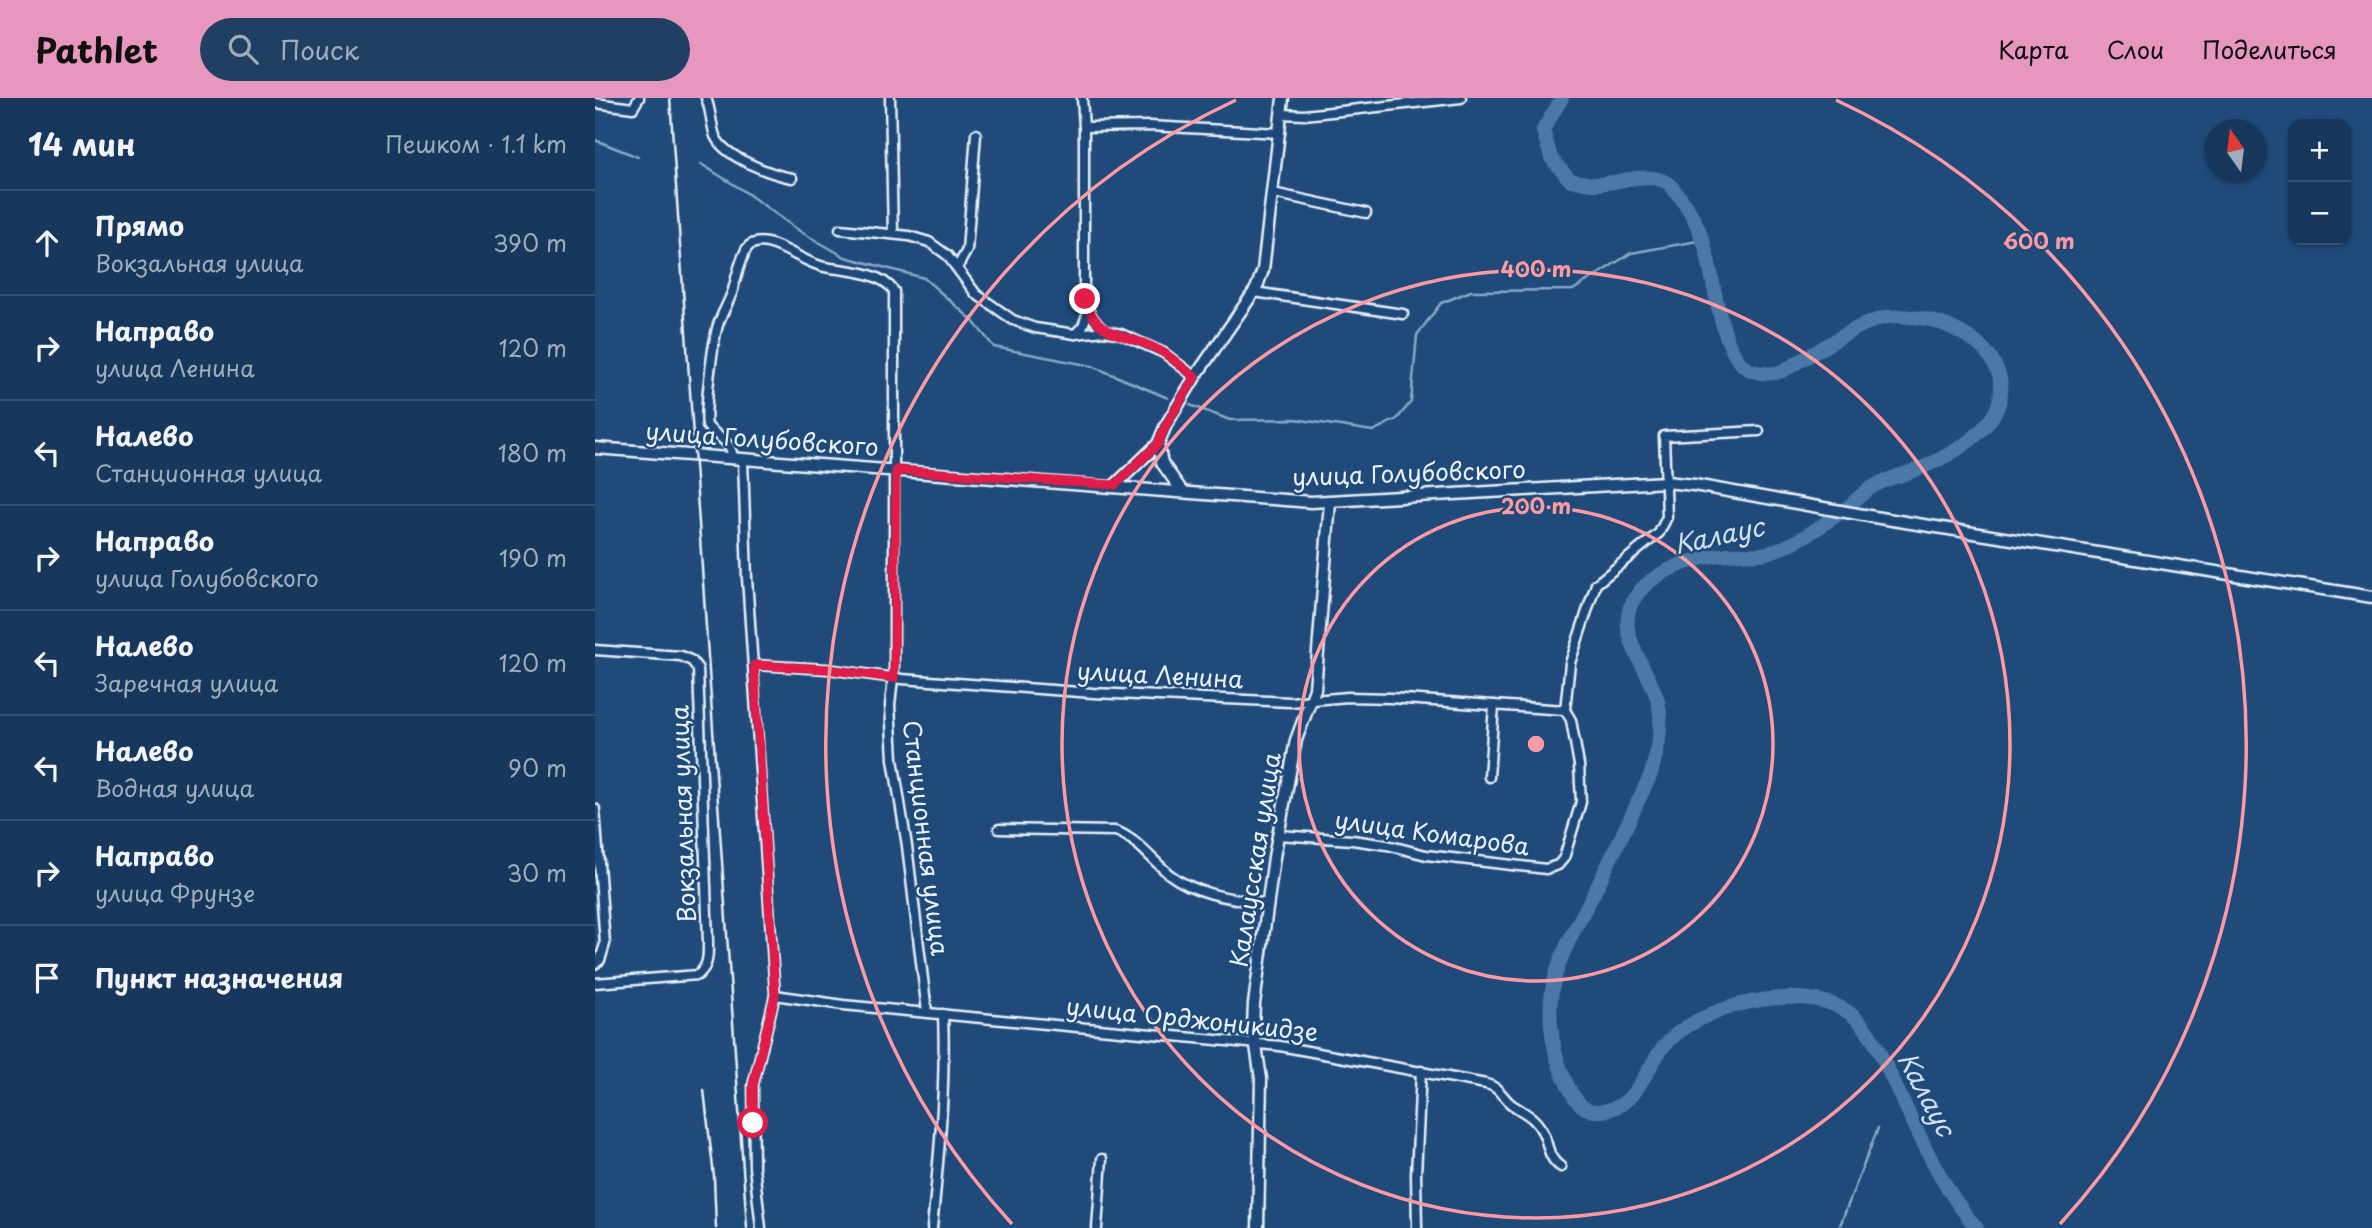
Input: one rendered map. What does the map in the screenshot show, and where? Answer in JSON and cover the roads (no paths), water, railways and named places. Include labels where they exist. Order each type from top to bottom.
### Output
[{"type":"street","points":[[595,103],[633,108],[639,98]]},
{"type":"street","points":[[706,98],[716,137],[727,151],[774,175],[792,178]]},
{"type":"street","points":[[890,98],[893,234]]},
{"type":"street","points":[[1082,98],[1083,286],[1088,312],[1105,331]]},
{"type":"street","points":[[1115,485],[1158,444],[1166,425],[1195,377],[1254,292],[1263,270],[1283,98]]},
{"type":"street","points":[[1281,114],[1304,115],[1461,98]]},
{"type":"street","points":[[1084,127],[1149,126],[1279,133]]},
{"type":"street","points":[[957,268],[967,250],[976,134]]},
{"type":"street","points":[[1273,193],[1366,212]]},
{"type":"street","points":[[840,229],[893,234],[929,242],[947,255],[976,294],[1013,320],[1035,328],[1075,334],[1105,331],[1131,338],[1164,353],[1195,377]]},
{"type":"street","name":"Станционная улица","points":[[738,459],[729,443],[707,426],[705,410],[718,327],[748,247],[762,242],[791,252],[814,265],[887,282],[894,291],[894,678],[890,705],[893,760],[907,846],[927,1012]]},
{"type":"street","points":[[1254,292],[1403,314]]},
{"type":"street","points":[[1075,334],[1083,326],[1088,312]]},
{"type":"street","name":"улица Комарова","points":[[1278,835],[1352,840],[1426,855],[1546,869],[1564,858],[1581,802],[1579,765],[1571,720],[1565,710],[1570,663],[1596,584],[1664,526],[1667,517],[1664,436],[1759,431]]},
{"type":"street","points":[[1158,444],[1162,463],[1182,491]]},
{"type":"street","name":"улица Голубовского","points":[[595,448],[1330,502],[1666,482],[2372,597]]},
{"type":"street","points":[[738,459],[775,995],[753,1085],[754,1167],[761,1228]]},
{"type":"street","name":"Калаусская улица","points":[[1258,1228],[1261,1079],[1253,1026],[1254,1004],[1267,904],[1296,740],[1317,677],[1318,635],[1330,502]]},
{"type":"street","name":"Вокзальная улица","points":[[595,650],[681,656],[692,661],[698,669],[708,941],[708,960],[698,975],[595,983]]},
{"type":"street","name":"улица Ленина","points":[[754,665],[1093,693],[1310,701],[1348,697],[1565,710]]},
{"type":"street","points":[[1489,777],[1494,705]]},
{"type":"street","points":[[595,809],[605,944],[600,960],[595,964]]},
{"type":"street","points":[[999,829],[1115,831],[1126,834],[1154,862],[1185,885],[1267,904]]},
{"type":"street","name":"улица Орджоникидзе","points":[[775,995],[843,1005],[1256,1044],[1486,1084],[1500,1090],[1508,1102],[1530,1115],[1538,1125],[1554,1162],[1561,1167]]},
{"type":"street","points":[[932,1228],[941,1135],[945,1048],[943,1014]]},
{"type":"street","points":[[1417,1228],[1416,1175],[1421,1071]]},
{"type":"street","points":[[1097,1228],[1101,1158]]},
{"type":"waterway","name":"Калаус","points":[[1562,98],[1543,130],[1551,158],[1570,180],[1594,184],[1650,178],[1669,184],[1687,207],[1701,235],[1719,313],[1732,350],[1741,363],[1752,371],[1779,372],[1841,336],[1875,320],[1903,316],[1939,323],[1967,336],[1990,357],[2001,382],[1995,413],[1973,438],[1943,458],[1872,487],[1828,521],[1777,550],[1761,554],[1729,554],[1692,561],[1657,576],[1639,592],[1630,607],[1628,622],[1630,637],[1657,698],[1660,713],[1658,744],[1651,774],[1559,965],[1552,991],[1550,1016],[1559,1065],[1569,1088],[1581,1105],[1591,1110],[1603,1111],[1628,1099],[1664,1046],[1698,1020],[1721,1010],[1770,999],[1817,1000],[1837,1006],[1857,1019],[1870,1035],[1942,1178],[1977,1228]]},
{"type":"waterway","points":[[595,140],[638,157]]},
{"type":"waterway","points":[[701,164],[801,232],[845,257],[924,278],[972,320],[994,347],[1092,366],[1168,398]]},
{"type":"waterway","points":[[1190,405],[1230,420],[1295,419],[1373,431],[1397,419],[1411,402],[1417,335],[1441,303],[1471,291],[1573,290],[1631,253],[1703,240]]},
{"type":"waterway","points":[[1839,1228],[1878,1128]]},
{"type":"railway","points":[[670,98],[747,1228]]},
{"type":"railway","points":[[704,1090],[714,1177],[716,1228]]}]
